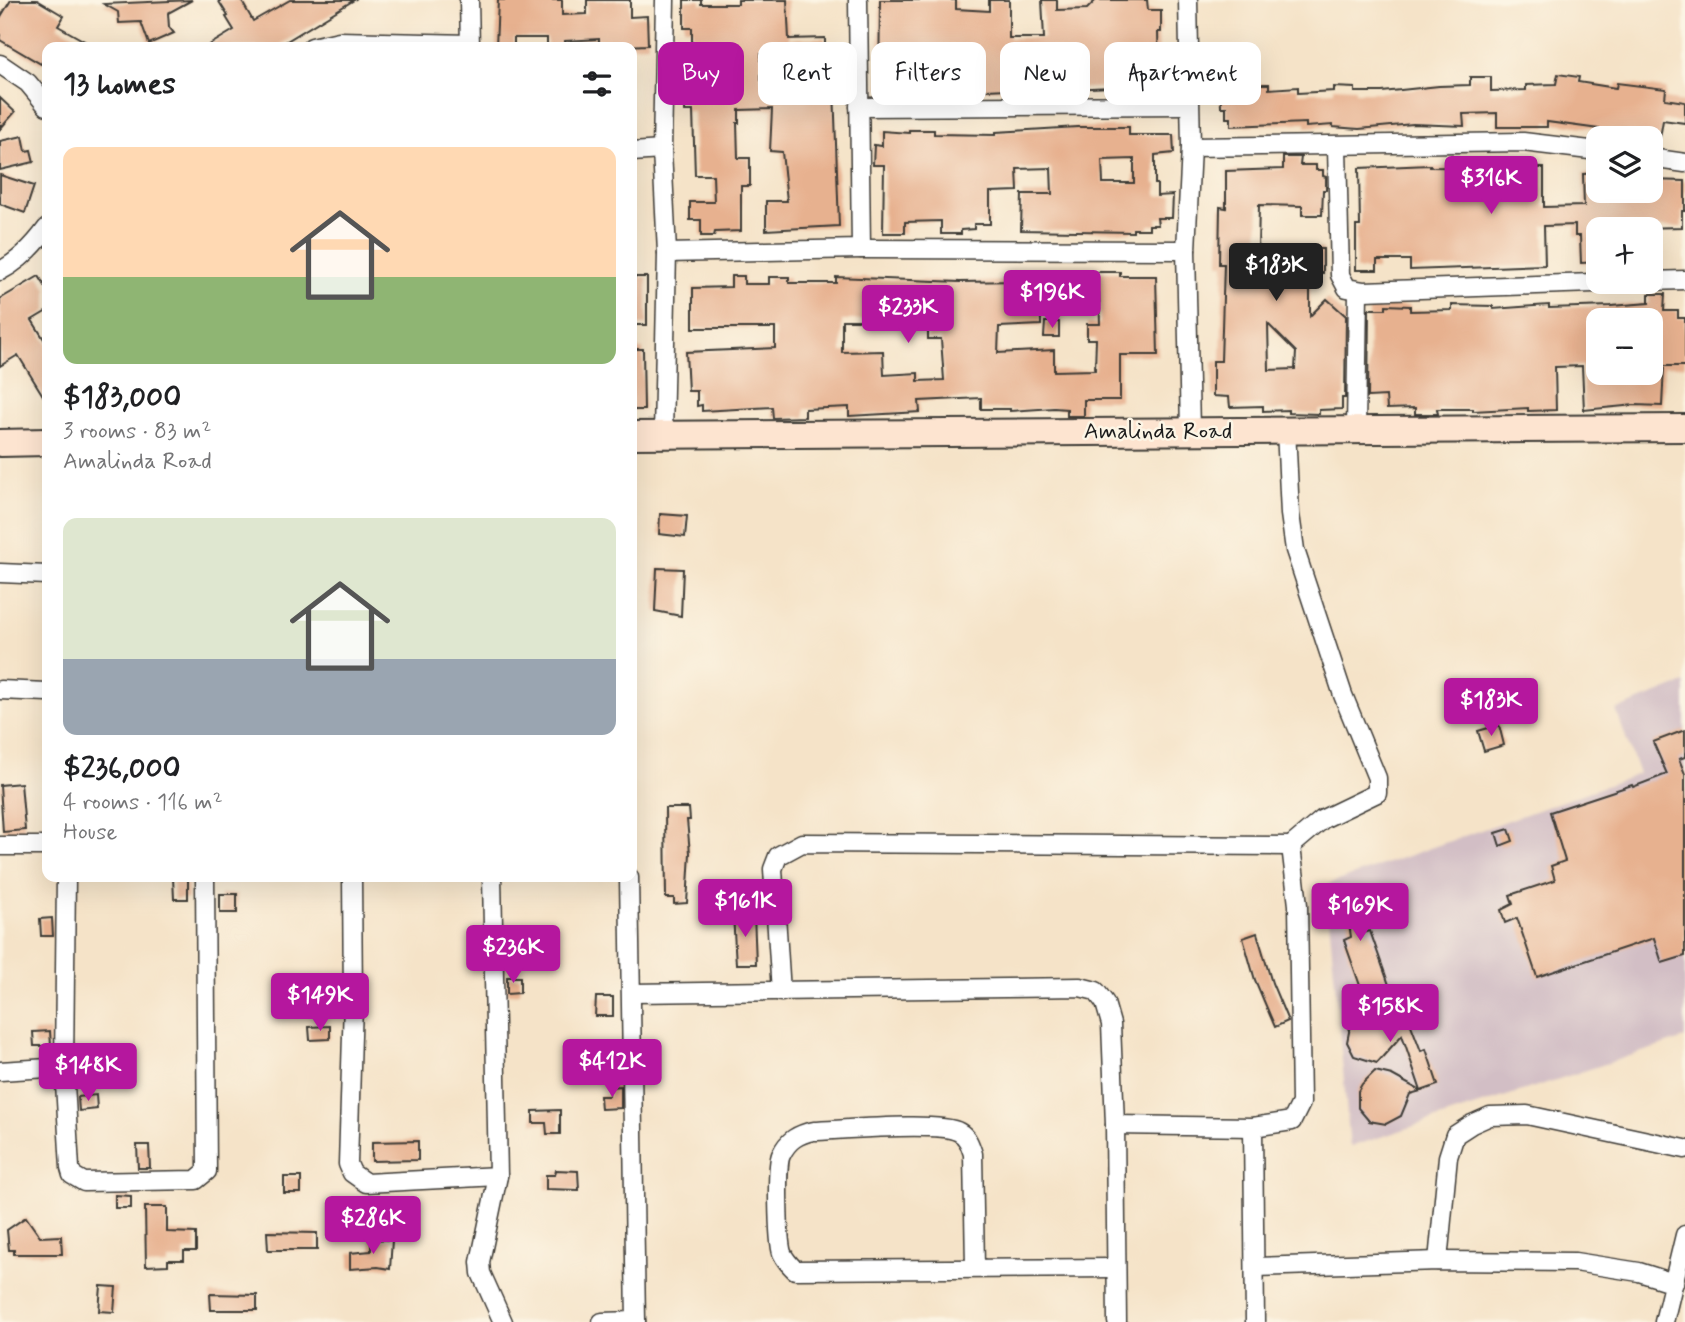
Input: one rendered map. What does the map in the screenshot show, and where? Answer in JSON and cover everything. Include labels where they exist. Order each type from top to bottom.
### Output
[{"type":"street","points":[[470,0],[470,42]]},
{"type":"street","points":[[663,433],[667,253],[662,150],[665,0]]},
{"type":"street","points":[[858,0],[861,249]]},
{"type":"street","points":[[1188,0],[1188,42]]},
{"type":"street","points":[[334,42],[365,42]]},
{"type":"street","points":[[0,64],[28,83],[42,100]]},
{"type":"street","points":[[859,107],[1189,105],[1191,147],[1186,250],[1190,430]]},
{"type":"street","points":[[1191,147],[1523,142],[1586,150]]},
{"type":"street","points":[[1337,146],[1340,275],[1347,288],[1358,290],[1586,283]]},
{"type":"street","points":[[637,152],[662,150]]},
{"type":"street","points":[[1663,160],[1685,163]]},
{"type":"street","points":[[0,271],[34,247],[42,235]]},
{"type":"street","points":[[667,253],[861,249],[1186,250]]},
{"type":"street","points":[[1663,280],[1685,279]]},
{"type":"street","points":[[1356,429],[1358,290]]},
{"type":"street","name":"Amalinda Road","points":[[637,435],[1685,428]]},
{"type":"street","points":[[781,992],[773,869],[778,856],[802,843],[1291,846],[1323,818],[1377,793],[1377,778],[1343,695],[1295,550],[1290,514],[1286,429]]},
{"type":"street","points":[[0,443],[42,442]]},
{"type":"street","points":[[0,573],[42,575]]},
{"type":"street","points":[[0,691],[42,692]]},
{"type":"street","points":[[0,846],[42,846]]},
{"type":"street","points":[[1115,1125],[1253,1127],[1292,1121],[1301,1102],[1298,905],[1291,846]]},
{"type":"street","points":[[66,882],[65,1067],[70,1168],[72,1175],[84,1182],[196,1180],[207,1171],[205,882]]},
{"type":"street","points":[[352,882],[353,1003],[348,1164],[352,1173],[366,1183],[498,1176]]},
{"type":"street","points":[[492,882],[498,1176],[480,1262],[481,1273],[503,1322]]},
{"type":"street","points":[[602,1322],[636,1322],[629,882]]},
{"type":"street","points":[[632,993],[1080,987],[1096,991],[1105,1003],[1111,1024],[1117,1322]]},
{"type":"street","points":[[0,1071],[65,1067]]},
{"type":"street","points":[[1438,1261],[1448,1157],[1455,1135],[1472,1124],[1490,1116],[1527,1115],[1685,1149]]},
{"type":"street","points":[[975,1267],[973,1154],[969,1141],[958,1131],[935,1126],[814,1131],[800,1133],[790,1140],[779,1158],[779,1236],[782,1252],[795,1270],[1115,1268]]},
{"type":"street","points":[[1253,1127],[1255,1322]]},
{"type":"street","points":[[1664,1322],[1685,1235]]},
{"type":"street","points":[[1256,1267],[1438,1261],[1575,1262],[1639,1272],[1674,1283]]},
{"type":"shaded area","points":[[1685,683],[1685,1038],[1350,1147],[1326,885],[1639,774],[1616,710]]},
{"type":"building","points":[[11,0],[37,0],[64,16],[58,26],[86,42],[42,42],[41,64],[0,40],[0,18]]},
{"type":"building","points":[[192,0],[168,13],[169,27],[174,33],[154,42],[148,42],[141,22],[119,23],[118,12],[104,4]]},
{"type":"building","points":[[218,0],[241,0],[253,21],[290,0],[354,0],[285,42],[214,42],[234,30],[226,17],[228,16]]},
{"type":"building","points":[[498,0],[562,0],[562,15],[587,14],[587,0],[630,0],[630,17],[647,16],[648,45],[637,45],[637,42],[599,42],[599,39],[547,42],[547,38],[514,38],[514,42],[496,42]]},
{"type":"building","points":[[684,0],[701,0],[701,4],[738,4],[738,0],[787,0],[789,39],[825,38],[825,42],[758,42],[758,105],[835,105],[839,226],[766,230],[766,201],[787,201],[782,152],[770,151],[772,109],[739,110],[738,158],[750,158],[750,186],[741,186],[741,231],[715,232],[714,236],[701,236],[701,220],[690,220],[690,202],[714,202],[713,175],[695,175],[693,111],[685,111],[685,105],[744,105],[744,42],[692,42],[692,28],[684,28]]},
{"type":"building","points":[[880,0],[956,0],[956,9],[989,11],[989,0],[1009,0],[1009,38],[1044,38],[1042,0],[1057,0],[1057,10],[1087,9],[1096,0],[1147,0],[1148,10],[1161,10],[1158,42],[1104,42],[1104,87],[1090,88],[1090,42],[1000,42],[1000,89],[986,90],[986,42],[880,42]]},
{"type":"building","points":[[1558,74],[1579,77],[1578,82],[1616,88],[1617,83],[1666,89],[1665,99],[1685,102],[1685,123],[1663,120],[1662,126],[1586,127],[1547,122],[1547,127],[1497,127],[1497,113],[1463,114],[1464,126],[1413,124],[1359,129],[1333,125],[1306,127],[1306,123],[1231,126],[1231,118],[1226,118],[1226,107],[1221,107],[1261,105],[1261,84],[1269,84],[1269,89],[1298,87],[1298,93],[1334,91],[1334,87],[1355,88],[1355,92],[1382,92],[1470,85],[1470,77],[1491,77],[1491,91],[1526,90],[1526,85],[1556,84]]},
{"type":"building","points":[[0,98],[15,112],[0,129]]},
{"type":"building","points":[[1129,127],[1129,135],[1173,135],[1174,153],[1155,155],[1157,196],[1173,195],[1172,218],[1157,218],[1158,225],[1149,225],[1149,229],[1133,229],[1133,232],[1021,230],[1022,194],[1052,194],[1051,168],[1017,169],[1018,191],[990,192],[990,224],[974,224],[974,229],[961,230],[961,234],[941,234],[941,221],[905,222],[905,233],[883,233],[884,165],[873,165],[874,145],[882,146],[882,131],[909,133],[909,130],[934,130],[934,134],[996,135],[996,132]],"holes":[[[1134,159],[1134,183],[1103,183],[1102,160]]]},
{"type":"building","points":[[23,136],[26,151],[31,150],[34,162],[0,170],[0,141]]},
{"type":"building","points":[[1283,157],[1301,157],[1300,165],[1316,165],[1316,170],[1323,170],[1323,176],[1326,177],[1322,215],[1302,215],[1302,206],[1259,205],[1258,251],[1264,251],[1264,255],[1307,255],[1306,249],[1323,249],[1323,273],[1301,273],[1310,281],[1310,316],[1327,299],[1346,316],[1345,398],[1342,398],[1342,409],[1319,410],[1319,414],[1288,413],[1288,410],[1263,411],[1263,406],[1230,407],[1229,397],[1213,396],[1213,361],[1221,361],[1224,264],[1219,264],[1220,207],[1226,208],[1226,171],[1283,169]],"holes":[[[1268,324],[1296,352],[1295,369],[1269,370]]]},
{"type":"building","points":[[1430,165],[1544,168],[1544,207],[1584,206],[1583,174],[1586,174],[1586,203],[1663,203],[1663,180],[1685,181],[1685,211],[1682,211],[1682,227],[1663,227],[1663,217],[1586,217],[1586,263],[1581,263],[1580,236],[1575,236],[1575,225],[1544,226],[1545,265],[1410,270],[1410,260],[1377,260],[1377,270],[1356,270],[1356,226],[1360,226],[1359,168]]},
{"type":"building","points":[[0,175],[34,186],[25,213],[0,204]]},
{"type":"building","points":[[1090,272],[1120,272],[1120,276],[1156,276],[1158,355],[1120,355],[1120,400],[1084,400],[1084,416],[1067,416],[1067,409],[1054,408],[1010,411],[981,409],[981,398],[919,401],[920,412],[849,416],[849,407],[805,409],[805,417],[773,418],[772,407],[702,411],[702,405],[697,406],[697,391],[688,391],[686,352],[775,348],[775,328],[693,328],[693,288],[731,287],[731,276],[744,276],[744,284],[769,284],[769,277],[789,277],[789,283],[836,283],[836,277],[960,282],[1019,281],[1019,274],[1040,273],[1041,325],[999,327],[998,353],[1054,350],[1054,371],[1095,370],[1096,339],[1087,339],[1087,324],[1100,324],[1099,293],[1090,293]],"holes":[[[842,320],[898,320],[898,326],[928,325],[928,339],[941,339],[944,380],[918,381],[918,373],[884,375],[883,351],[842,352]]]},
{"type":"building","points":[[39,276],[42,281],[42,314],[32,320],[42,336],[42,394],[18,355],[0,366],[0,299]]},
{"type":"building","points":[[637,277],[647,277],[647,325],[637,325]]},
{"type":"building","points":[[1649,294],[1665,294],[1664,311],[1678,311],[1678,318],[1685,318],[1685,366],[1664,366],[1662,406],[1635,405],[1584,410],[1582,366],[1555,367],[1556,410],[1437,409],[1438,414],[1415,414],[1415,408],[1387,409],[1386,396],[1368,397],[1369,309],[1386,309],[1386,305],[1410,306],[1410,311],[1452,310],[1452,305],[1493,306],[1493,309],[1549,305],[1549,308],[1649,303]]},
{"type":"building","points":[[1045,322],[1059,322],[1059,337],[1044,337]]},
{"type":"building","points":[[637,349],[643,349],[644,410],[637,410]]},
{"type":"building","points":[[660,514],[687,516],[685,537],[659,534]]},
{"type":"building","points":[[657,568],[683,569],[681,616],[655,611]]},
{"type":"building","points":[[1499,725],[1504,745],[1484,751],[1478,731]]},
{"type":"building","points":[[1685,730],[1685,757],[1679,759],[1685,774],[1685,956],[1662,963],[1654,938],[1537,977],[1517,918],[1505,923],[1501,910],[1513,904],[1510,895],[1555,880],[1551,866],[1565,861],[1550,812],[1667,774],[1653,742]]},
{"type":"building","points":[[21,783],[25,830],[3,832],[0,785]]},
{"type":"building","points":[[665,808],[689,808],[687,903],[674,904],[674,898],[666,898]]},
{"type":"building","points":[[1509,829],[1513,841],[1500,846],[1496,833]]},
{"type":"building","points":[[173,882],[188,882],[188,899],[174,899]]},
{"type":"building","points":[[1360,892],[1366,932],[1370,931],[1389,985],[1363,994],[1344,940],[1351,937],[1347,910],[1330,913],[1328,896]]},
{"type":"building","points":[[220,894],[237,894],[237,913],[220,913]]},
{"type":"building","points":[[733,914],[754,914],[756,964],[736,964]]},
{"type":"building","points":[[52,918],[53,936],[41,936],[40,919]]},
{"type":"building","points":[[1257,933],[1272,983],[1288,1021],[1275,1027],[1255,980],[1243,938]]},
{"type":"building","points":[[507,977],[520,977],[520,993],[507,994]]},
{"type":"building","points":[[596,997],[613,997],[613,1016],[595,1016]]},
{"type":"building","points":[[1406,1012],[1421,1051],[1426,1049],[1438,1085],[1421,1091],[1402,1035],[1377,1063],[1354,1056],[1347,1042],[1350,1027],[1360,1016],[1383,1020]]},
{"type":"building","points":[[330,1026],[330,1039],[310,1040],[309,1027]]},
{"type":"building","points":[[50,1031],[51,1046],[34,1046],[33,1032]]},
{"type":"building","points":[[1375,1071],[1392,1075],[1421,1091],[1410,1094],[1401,1116],[1386,1124],[1369,1121],[1358,1108],[1358,1091]]},
{"type":"building","points":[[621,1086],[621,1108],[601,1109],[600,1096],[609,1096],[609,1087]]},
{"type":"building","points":[[96,1095],[97,1109],[79,1111],[78,1097]]},
{"type":"building","points":[[560,1110],[560,1134],[547,1134],[546,1123],[533,1123],[533,1111]]},
{"type":"building","points":[[418,1141],[418,1160],[372,1161],[372,1142]]},
{"type":"building","points":[[137,1145],[149,1145],[150,1168],[138,1168]]},
{"type":"building","points":[[556,1170],[578,1171],[579,1190],[546,1189],[546,1175],[555,1175]]},
{"type":"building","points":[[284,1177],[301,1177],[301,1193],[284,1193]]},
{"type":"building","points":[[115,1195],[131,1196],[131,1208],[115,1208]]},
{"type":"building","points":[[145,1207],[167,1207],[167,1232],[196,1233],[196,1251],[184,1251],[184,1260],[168,1260],[168,1265],[146,1266]]},
{"type":"building","points":[[26,1217],[40,1237],[61,1236],[62,1254],[14,1254],[14,1250],[9,1250],[7,1230]]},
{"type":"building","points":[[267,1232],[317,1233],[317,1250],[268,1250]]},
{"type":"building","points":[[371,1239],[392,1240],[390,1269],[350,1269],[350,1253],[371,1251]]},
{"type":"building","points":[[101,1286],[116,1287],[114,1312],[99,1311]]},
{"type":"building","points":[[210,1294],[257,1295],[257,1310],[211,1310]]}]
